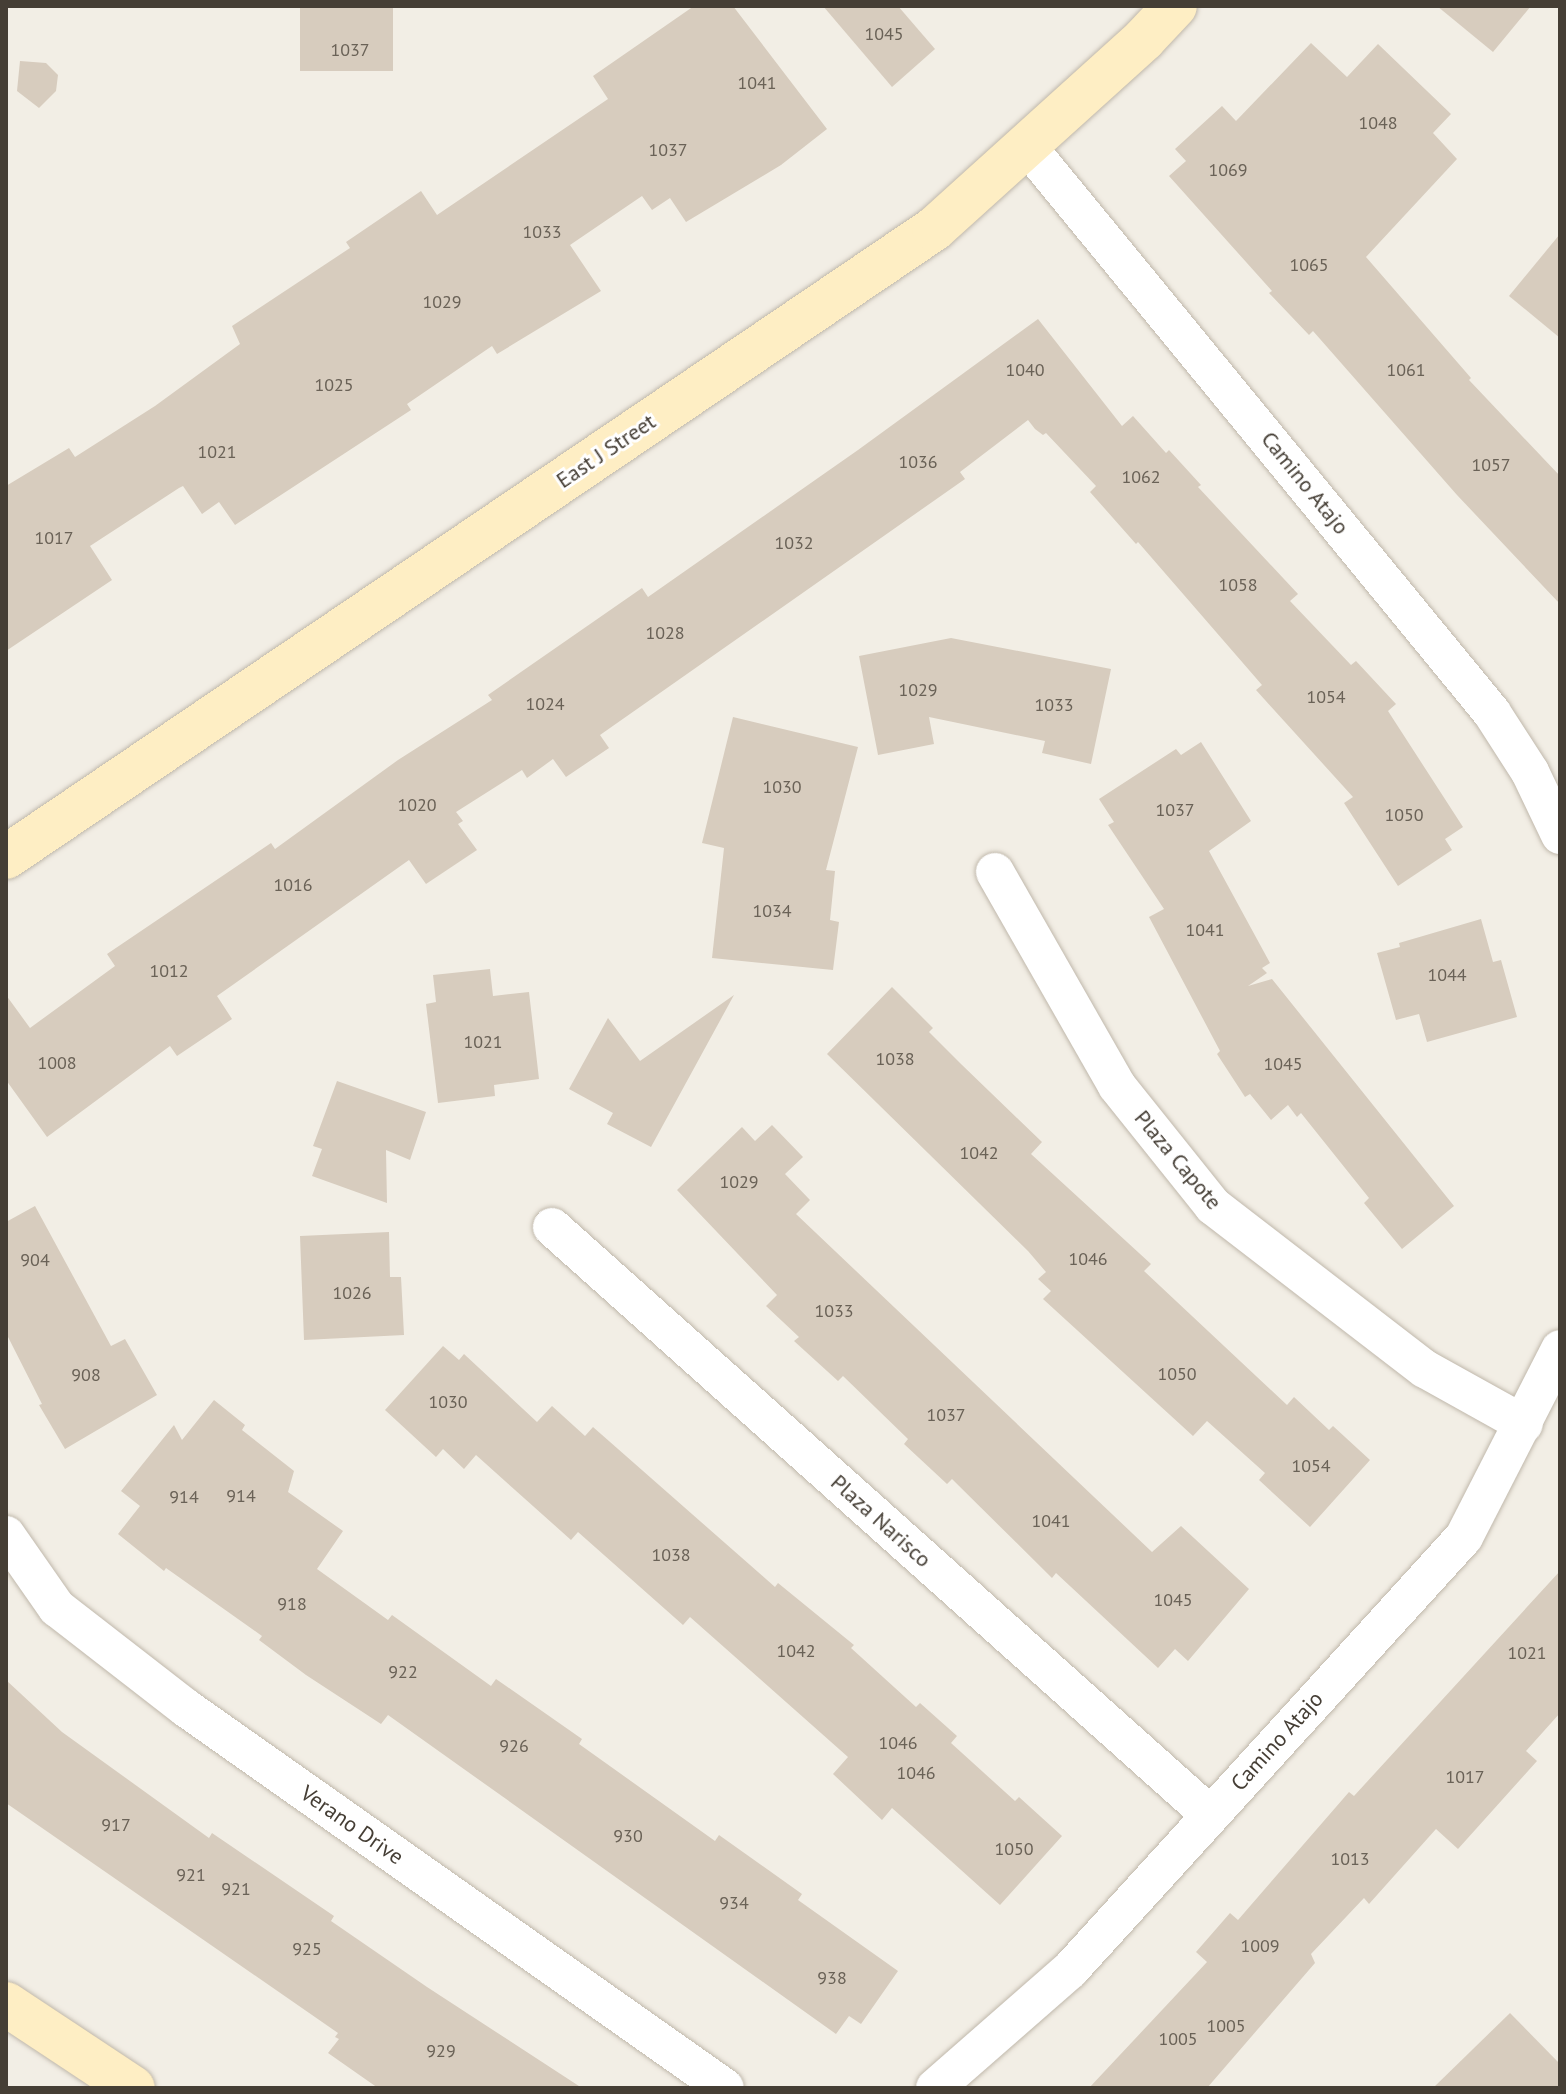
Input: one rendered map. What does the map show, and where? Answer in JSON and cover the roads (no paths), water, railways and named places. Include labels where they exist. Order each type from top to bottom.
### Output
[{"type":"street","name":"East J Street","points":[[6,857],[934,229],[1175,6]]},
{"type":"street","name":"Camino Atajo","points":[[1027,146],[1492,713],[1530,772],[1560,835]]},
{"type":"street","name":"Plaza Capote","points":[[995,872],[1117,1086],[1213,1206],[1425,1369],[1524,1424]]},
{"type":"street","name":"Plaza Narisco","points":[[552,1227],[1210,1815]]},
{"type":"street","name":"Camino Atajo","points":[[935,2088],[1070,1970],[1464,1537],[1560,1349]]},
{"type":"street","name":"Verano Drive","points":[[6,1535],[57,1608],[68,1618],[186,1708],[725,2088]]},
{"type":"street","points":[[6,2004],[133,2088]]}]
